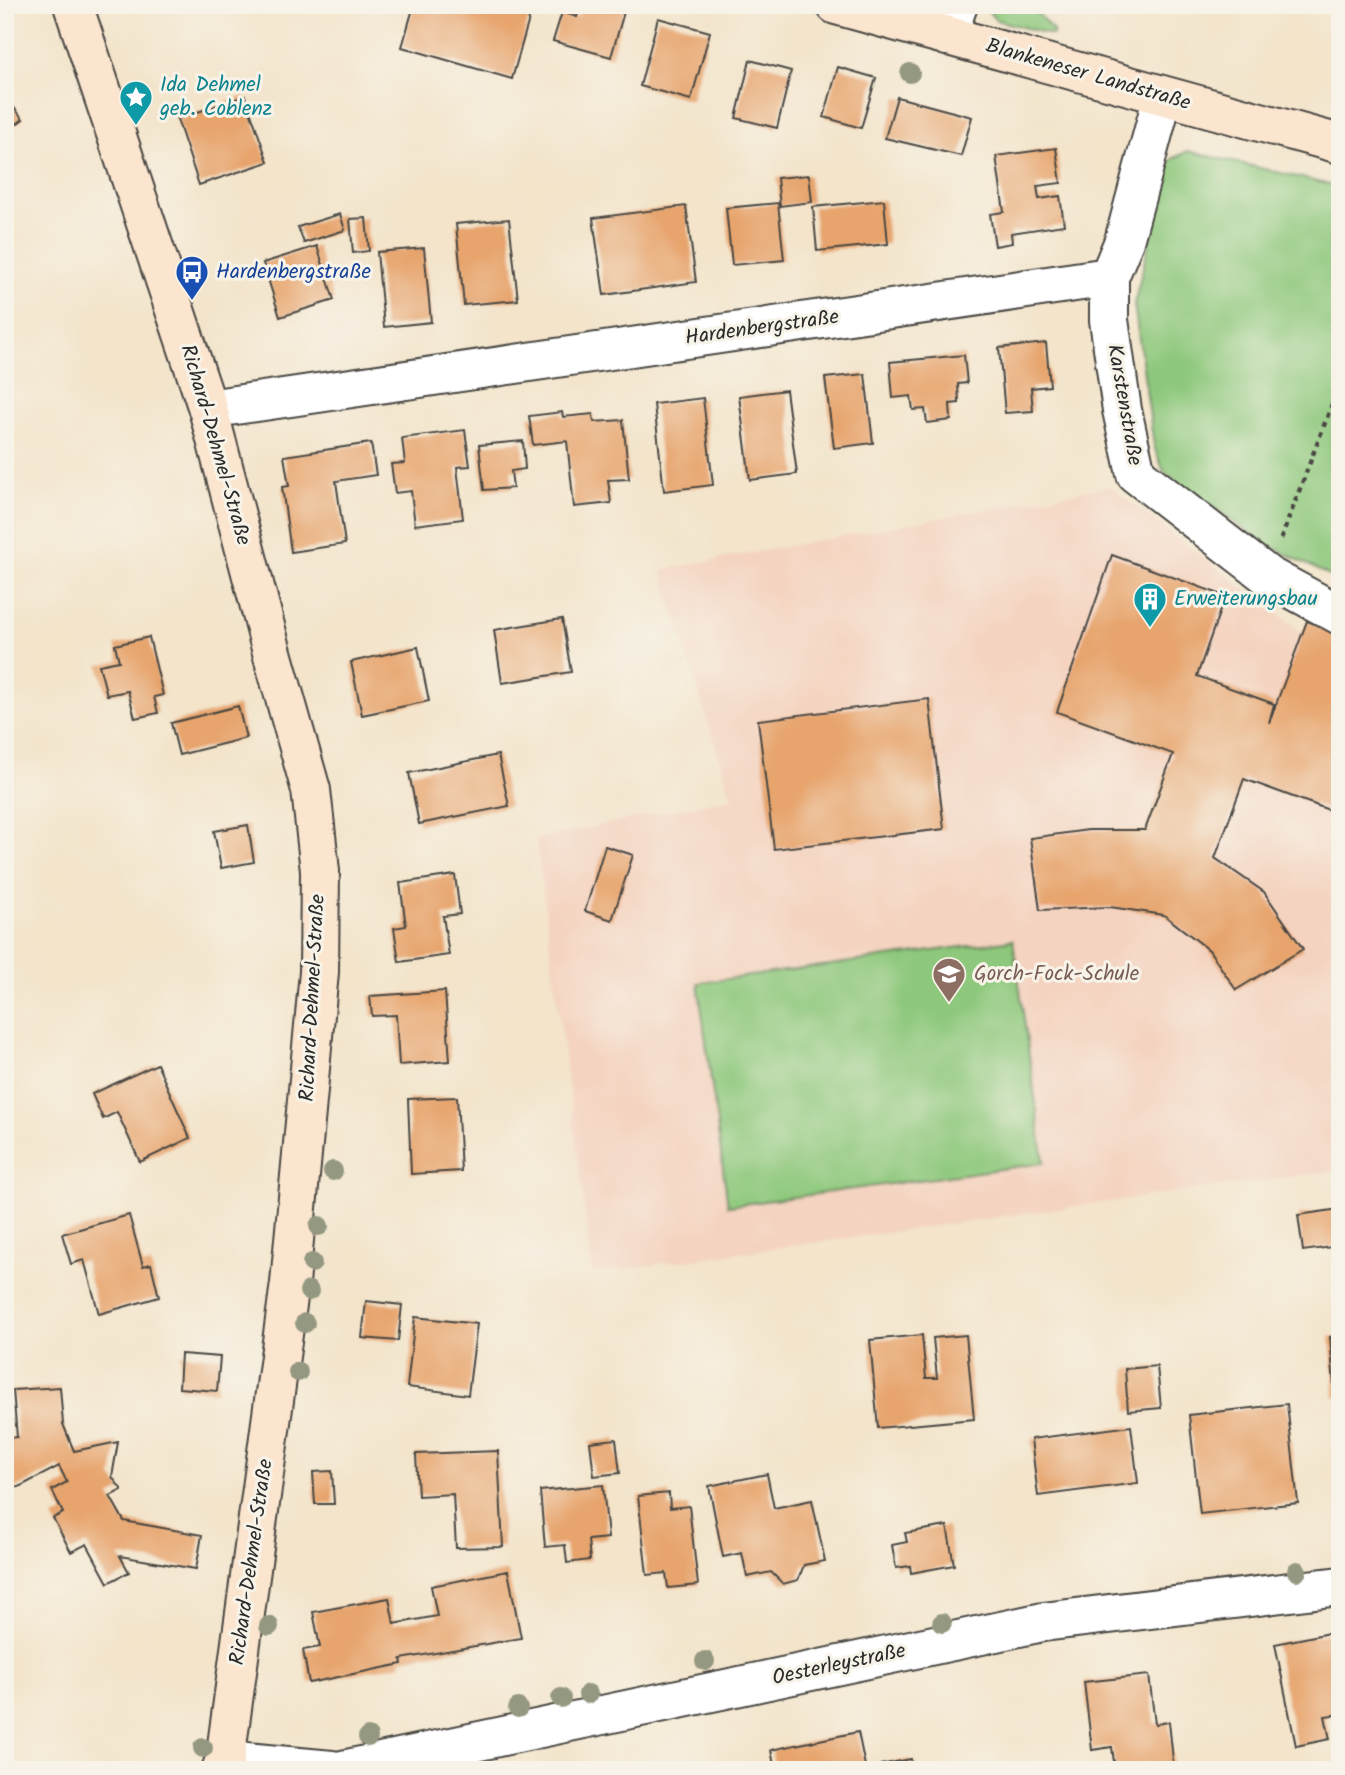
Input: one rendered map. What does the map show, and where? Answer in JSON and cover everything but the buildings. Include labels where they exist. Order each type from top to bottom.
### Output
[{"type":"street","name":"Richard-Dehmel-Straße","points":[[73,5],[208,408],[311,790],[320,871],[319,972],[290,1283],[223,1765]]},
{"type":"street","name":"Blankeneser Landstraße","points":[[836,5],[953,21],[1163,96],[1340,144]]},
{"type":"street","name":"Karstenstraße","points":[[1163,96],[1124,242],[1108,277],[1109,320],[1122,410],[1136,474],[1268,576],[1340,615]]},
{"type":"street","name":"Hardenbergstraße","points":[[208,408],[1108,277]]},
{"type":"street","name":"Oesterleystraße","points":[[342,1770],[1043,1622],[1340,1587]]},
{"type":"street","points":[[223,1765],[332,1770]]},
{"type":"path","points":[[1268,576],[1340,383]]},
{"type":"shaded area","name":"Gorch-Fock-Schule","points":[[1109,486],[1314,641],[1340,649],[1340,1170],[593,1273],[536,839],[732,798],[661,570]]},
{"type":"green space","points":[[987,5],[1030,5],[1054,32],[1052,35],[996,20],[988,11]]},
{"type":"green space","points":[[1188,151],[1340,187],[1340,581],[1264,543],[1164,472],[1154,446],[1134,304],[1168,166],[1172,159]]},
{"type":"green space","points":[[1013,940],[1044,1163],[728,1206],[698,983]]},
{"type":"place","name":"Ida Dehmel geb. Coblenz","points":[[136,127]]},
{"type":"place","name":"Hardenbergstraße","points":[[192,302]]},
{"type":"place","name":"Erweiterungsbau","points":[[1150,629]]},
{"type":"place","name":"Gorch-Fock-Schule","points":[[949,1004]]}]
